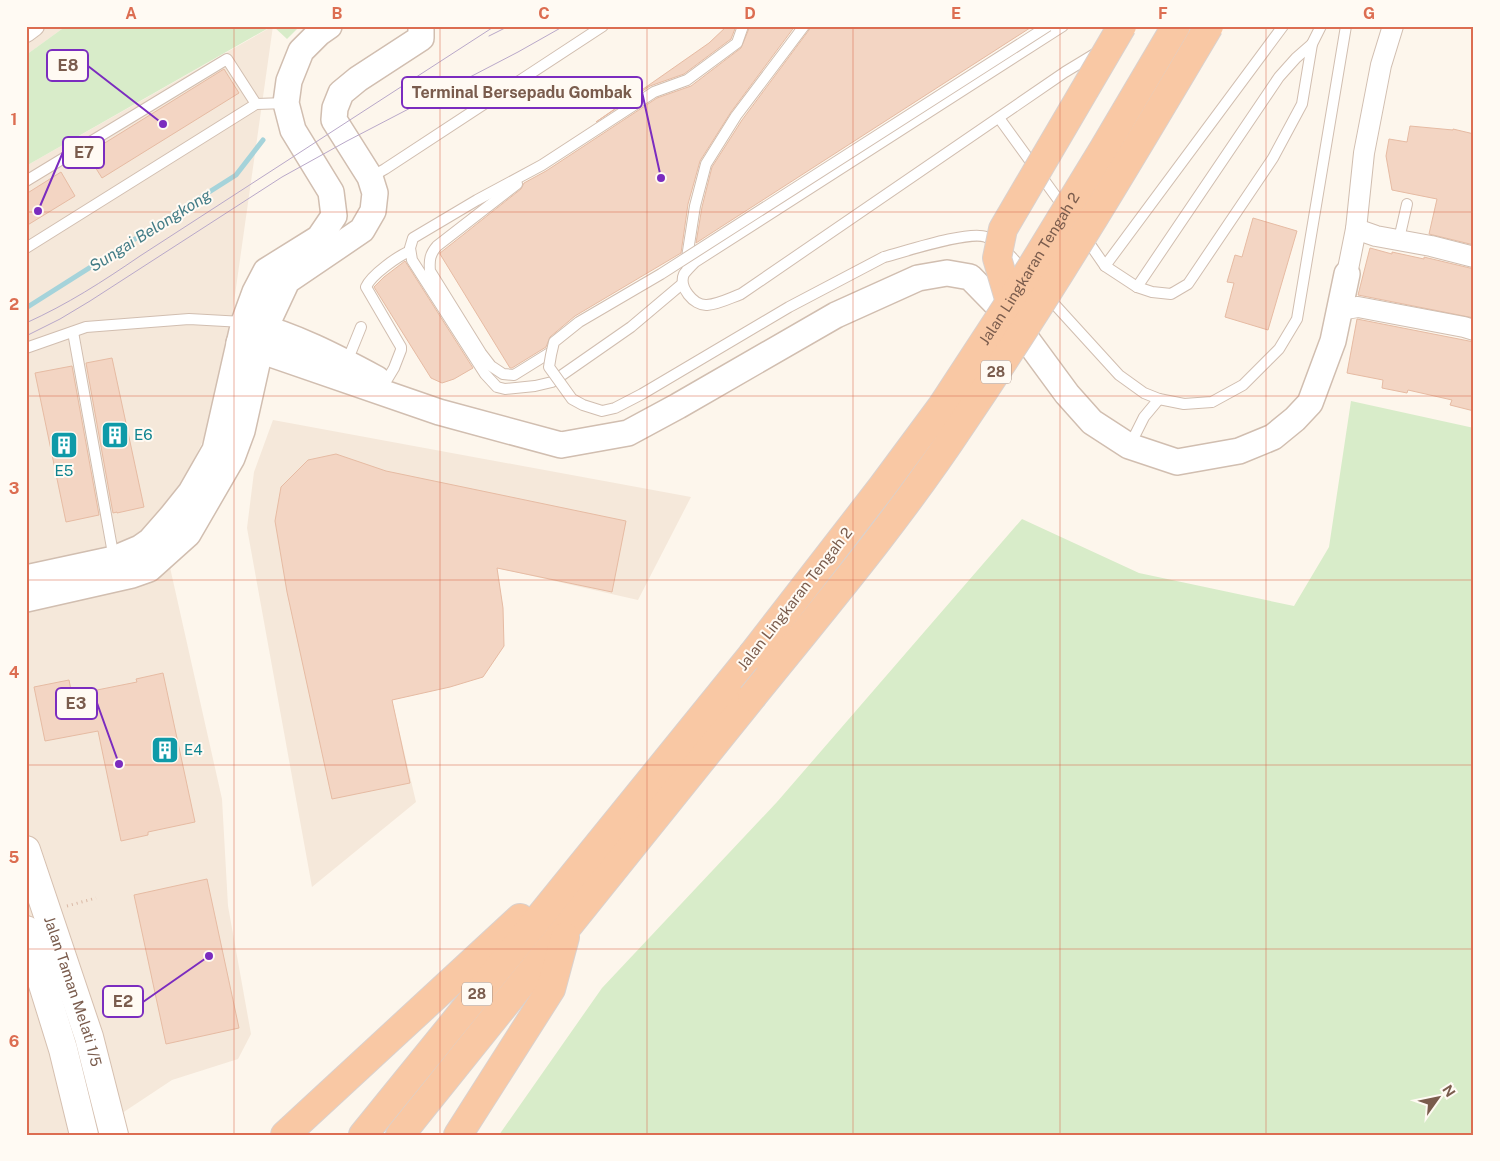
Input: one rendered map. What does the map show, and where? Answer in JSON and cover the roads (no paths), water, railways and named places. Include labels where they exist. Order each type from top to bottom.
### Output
[{"type":"highway","name":"Jalan Lingkaran Tengah 2","points":[[363,1135],[752,655],[882,488],[942,406],[1010,302],[1176,26]]},
{"type":"highway","name":"Jalan Lingkaran Tengah 2","points":[[400,1135],[902,508],[960,426],[1048,291],[1209,26]]},
{"type":"highway","points":[[1010,302],[998,258],[1003,229],[1125,29]]},
{"type":"highway","points":[[285,1135],[591,853]]},
{"type":"highway","points":[[458,1135],[551,989],[567,928]]},
{"type":"main road","name":"Jalan Taman Melati 1/5","points":[[26,850],[37,938],[84,1135]]},
{"type":"main road","name":"Jalan Taman Melati 1/5","points":[[37,938],[90,1037],[114,1135]]},
{"type":"street","points":[[26,32],[34,26]]},
{"type":"street","points":[[26,599],[132,575],[144,558],[150,541],[191,492],[215,450],[252,336],[255,292],[266,271],[318,238],[334,216],[331,192],[293,130],[286,103],[289,81],[301,51],[329,26]]},
{"type":"street","points":[[252,336],[279,332],[343,371],[439,412],[561,445],[628,433],[836,315],[918,278],[947,273],[970,277],[1014,322],[1067,394],[1092,422],[1129,446],[1177,462],[1239,451],[1273,437],[1295,419],[1310,403],[1333,341],[1356,229],[1364,152],[1381,66],[1393,26]]},
{"type":"street","points":[[252,336],[287,281],[362,230],[373,212],[375,193],[370,177],[334,120],[336,108],[341,93],[425,31]]},
{"type":"street","points":[[1356,229],[1376,236],[1474,257]]},
{"type":"street","points":[[1339,310],[1358,307],[1474,330]]},
{"type":"street","points":[[26,578],[114,559],[144,558]]},
{"type":"lane","points":[[370,177],[603,26]]},
{"type":"lane","points":[[551,352],[514,375],[502,374],[497,371],[480,353],[430,271],[429,261],[431,254],[445,239],[542,165],[654,92],[687,80],[737,44],[743,26]]},
{"type":"lane","points":[[804,26],[736,116],[706,164],[695,206],[683,279],[688,294],[704,305],[720,302],[741,294],[999,118],[1125,29]]},
{"type":"lane","points":[[1048,26],[661,274],[579,322],[554,342],[551,352],[550,367],[572,399],[583,406],[602,411],[615,408],[790,307],[884,257],[958,237],[976,235],[986,237],[1007,252],[1119,375],[1158,399],[1184,404],[1212,402],[1243,386],[1279,350],[1297,319],[1346,26]]},
{"type":"lane","points":[[542,165],[477,200],[414,238],[411,243],[410,252],[412,260],[485,374],[498,386],[505,389],[552,382],[631,327],[683,279],[695,262],[1063,26]]},
{"type":"lane","points":[[1106,266],[1283,26]]},
{"type":"lane","points":[[999,118],[1106,266],[1137,287],[1152,292],[1171,294],[1188,284],[1273,158],[1302,104],[1312,44],[1320,26]]},
{"type":"lane","points":[[1137,287],[1279,77],[1312,44]]},
{"type":"lane","points":[[26,181],[227,59],[256,104]]},
{"type":"lane","points":[[26,248],[256,104],[286,103]]},
{"type":"lane","points":[[1399,240],[1407,204]]},
{"type":"lane","points":[[382,388],[402,350],[366,287],[368,281],[374,276],[402,255],[410,252]]},
{"type":"lane","points":[[26,348],[86,328],[189,319],[252,336]]},
{"type":"lane","points":[[343,371],[361,327]]},
{"type":"lane","points":[[73,332],[114,559]]},
{"type":"lane","points":[[1129,446],[1144,417],[1158,399]]},
{"type":"waterway","name":"Sungai Belongkong","points":[[26,308],[236,175],[263,140]]},
{"type":"tram line","points":[[26,323],[98,284],[495,26]]},
{"type":"tram line","points":[[489,36],[509,26]]},
{"type":"tram line","points":[[26,336],[90,301],[282,177],[564,26]]},
{"type":"place","name":"E8","points":[[163,124]]},
{"type":"place","name":"Terminal Bersepadu Gombak","points":[[661,178]]},
{"type":"place","name":"E7","points":[[38,211]]},
{"type":"place","name":"E6","points":[[115,435]]},
{"type":"place","name":"E5","points":[[64,445]]},
{"type":"place","name":"E4","points":[[165,750]]},
{"type":"place","name":"E3","points":[[119,764]]},
{"type":"place","name":"E2","points":[[209,956]]}]
